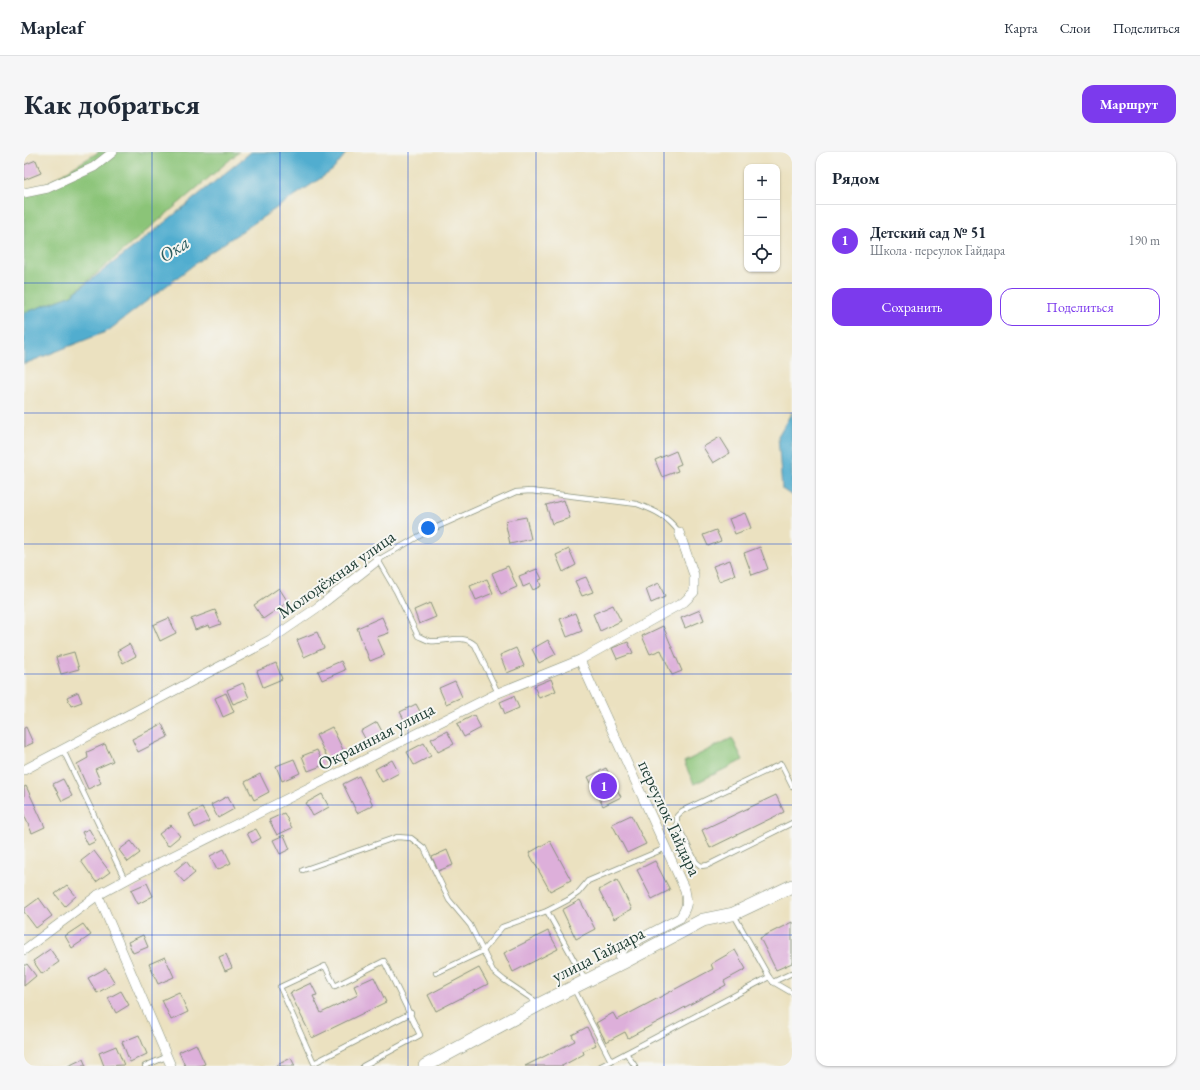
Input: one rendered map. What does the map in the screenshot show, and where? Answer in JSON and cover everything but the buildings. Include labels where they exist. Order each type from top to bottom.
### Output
[{"type":"street","points":[[24,193],[48,188],[88,170],[113,152]]},
{"type":"street","name":"Окраинная улица","points":[[24,950],[98,895],[125,880],[498,692],[580,660],[684,602],[694,592],[694,575],[679,532]]},
{"type":"street","name":"Молодёжная улица","points":[[24,770],[270,640],[318,607],[378,560]]},
{"type":"street","name":"переулок Гайдара","points":[[580,660],[685,890],[687,901],[685,910],[680,918],[626,946],[620,956],[622,963]]},
{"type":"street","name":"улица Гайдара","points":[[425,1066],[540,1004],[703,920],[733,914],[792,886]]},
{"type":"street","points":[[98,895],[170,1066]]},
{"type":"lane","name":"Молодёжная улица","points":[[378,560],[428,530],[516,492],[531,491],[637,504],[652,509],[670,520],[679,532]]},
{"type":"lane","points":[[378,560],[396,591],[418,636],[429,641],[470,640],[475,645],[498,692]]},
{"type":"lane","points":[[63,750],[125,880]]},
{"type":"lane","points":[[792,786],[781,764],[682,811],[677,816],[677,824],[696,862],[701,866],[708,865],[792,823]]},
{"type":"lane","points":[[303,870],[396,837],[411,838],[424,848],[449,900],[470,925],[493,970],[504,980],[540,1004]]},
{"type":"lane","points":[[436,973],[483,952],[502,928],[547,911],[568,900],[578,893],[588,881],[666,848]]},
{"type":"lane","points":[[547,911],[586,981]]},
{"type":"lane","points":[[733,914],[769,977],[773,982],[792,993]]},
{"type":"lane","points":[[363,1066],[420,1035],[410,1013],[384,961],[335,986],[325,966],[280,987],[314,1063],[410,1013]]},
{"type":"lane","points":[[773,982],[792,973]]},
{"type":"lane","points":[[601,1066],[769,977]]},
{"type":"lane","points":[[573,988],[611,1061]]},
{"type":"lane","points":[[626,1053],[635,1066]]},
{"type":"lane","points":[[145,1066],[166,1057]]},
{"type":"green space","points":[[99,152],[239,152],[70,296],[24,313],[24,192],[31,193]]},
{"type":"green space","points":[[732,738],[743,760],[694,784],[684,762]]},
{"type":"water","name":"Ока","points":[[251,152],[347,152],[333,170],[205,256],[108,331],[24,364],[24,313],[70,296],[143,240]]},
{"type":"water","points":[[792,412],[792,496],[782,489],[778,436]]},
{"type":"place","name":"Детский сад № 51","points":[[604,786]]}]
